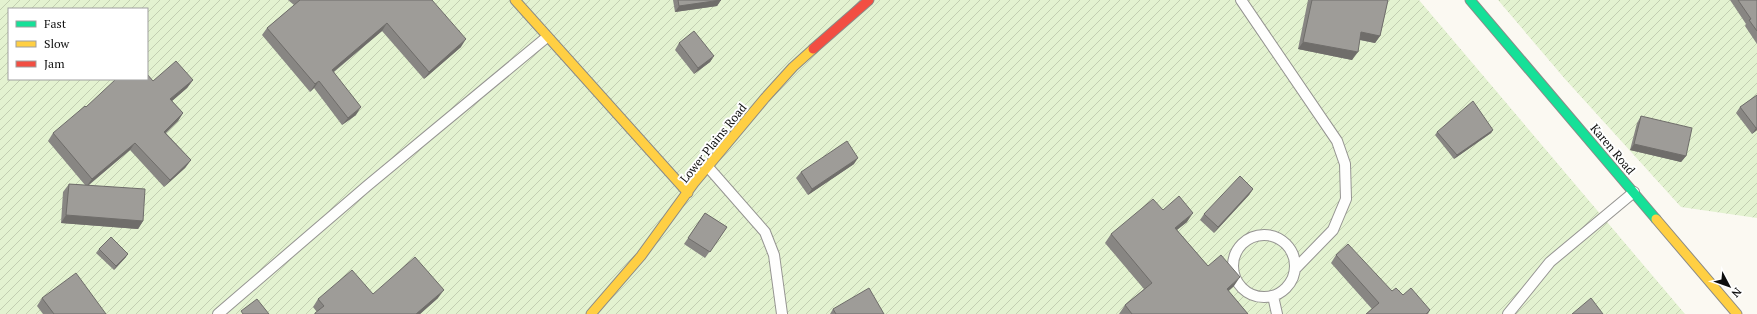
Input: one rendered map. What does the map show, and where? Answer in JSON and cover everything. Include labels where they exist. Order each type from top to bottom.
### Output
[{"type":"street","points":[[515,0],[688,193]]},
{"type":"street","name":"Lower Plains Road","points":[[592,314],[640,256],[708,167],[765,98],[793,67],[868,0]]},
{"type":"street","name":"Karen Road","points":[[1470,0],[1737,314]]},
{"type":"lane","points":[[1241,0],[1337,141],[1345,164],[1346,199],[1333,230],[1296,268],[1290,284],[1283,292],[1273,296],[1255,296],[1245,291],[1238,283],[1233,273],[1233,258],[1238,248],[1246,240],[1261,234],[1272,235],[1282,239],[1290,247],[1295,257],[1296,268]]},
{"type":"lane","points":[[218,314],[367,186],[548,37]]},
{"type":"lane","points":[[708,167],[765,232],[774,255],[782,314]]},
{"type":"lane","points":[[1508,314],[1550,262],[1634,192]]},
{"type":"lane","points":[[1273,296],[1277,314]]},
{"type":"green space","points":[[0,0],[1419,0],[1685,314],[0,314]]},
{"type":"green space","points":[[1498,0],[1757,0],[1757,218],[1681,207],[1565,79]]},
{"type":"building","points":[[300,0],[432,0],[466,39],[429,72],[387,23],[332,70],[361,107],[348,118],[319,81],[315,84],[267,28]]},
{"type":"building","points":[[678,0],[721,0],[679,6]]},
{"type":"building","points":[[1312,0],[1388,0],[1380,36],[1361,32],[1358,52],[1303,42]]},
{"type":"building","points":[[1738,0],[1757,0],[1757,31],[1749,20],[1751,19]]},
{"type":"building","points":[[694,31],[714,56],[698,68],[679,43]]},
{"type":"building","points":[[176,61],[193,80],[170,99],[183,113],[164,132],[191,160],[170,180],[135,143],[92,179],[53,133],[85,106],[86,107],[115,80],[148,80],[148,75],[153,81]]},
{"type":"building","points":[[1757,95],[1757,128],[1756,128],[1740,107]]},
{"type":"building","points":[[1473,101],[1493,130],[1457,155],[1437,132]]},
{"type":"building","points":[[1641,116],[1692,128],[1686,156],[1634,144]]},
{"type":"building","points":[[847,141],[858,158],[812,189],[801,172]]},
{"type":"building","points":[[1240,176],[1253,189],[1218,227],[1204,214]]},
{"type":"building","points":[[69,184],[145,189],[143,221],[66,215]]},
{"type":"building","points":[[1179,196],[1193,213],[1175,228],[1208,266],[1221,255],[1240,277],[1227,289],[1248,314],[1132,314],[1125,305],[1152,283],[1111,234],[1153,199],[1163,210]]},
{"type":"building","points":[[705,213],[727,227],[710,252],[688,238]]},
{"type":"building","points":[[111,237],[128,254],[116,266],[99,249]]},
{"type":"building","points":[[1348,244],[1392,291],[1396,288],[1403,295],[1411,288],[1430,310],[1426,314],[1366,314],[1379,303],[1336,255]]},
{"type":"building","points":[[415,257],[444,290],[416,314],[315,314],[324,306],[318,299],[352,270],[373,294]]},
{"type":"building","points":[[76,273],[106,314],[54,314],[42,298]]},
{"type":"building","points":[[869,288],[884,314],[836,314],[833,309]]},
{"type":"building","points":[[1591,298],[1603,314],[1572,314]]},
{"type":"building","points":[[257,299],[269,314],[243,314],[241,311]]},
{"type":"traffic: fast","points":[[1470,0],[1656,219]]},
{"type":"traffic: slow","points":[[515,0],[688,193]]},
{"type":"traffic: slow","points":[[591,314],[641,256],[694,183],[765,98],[793,67],[813,49]]},
{"type":"traffic: slow","points":[[1656,219],[1737,314]]},
{"type":"traffic: jam","points":[[813,49],[869,0]]}]
